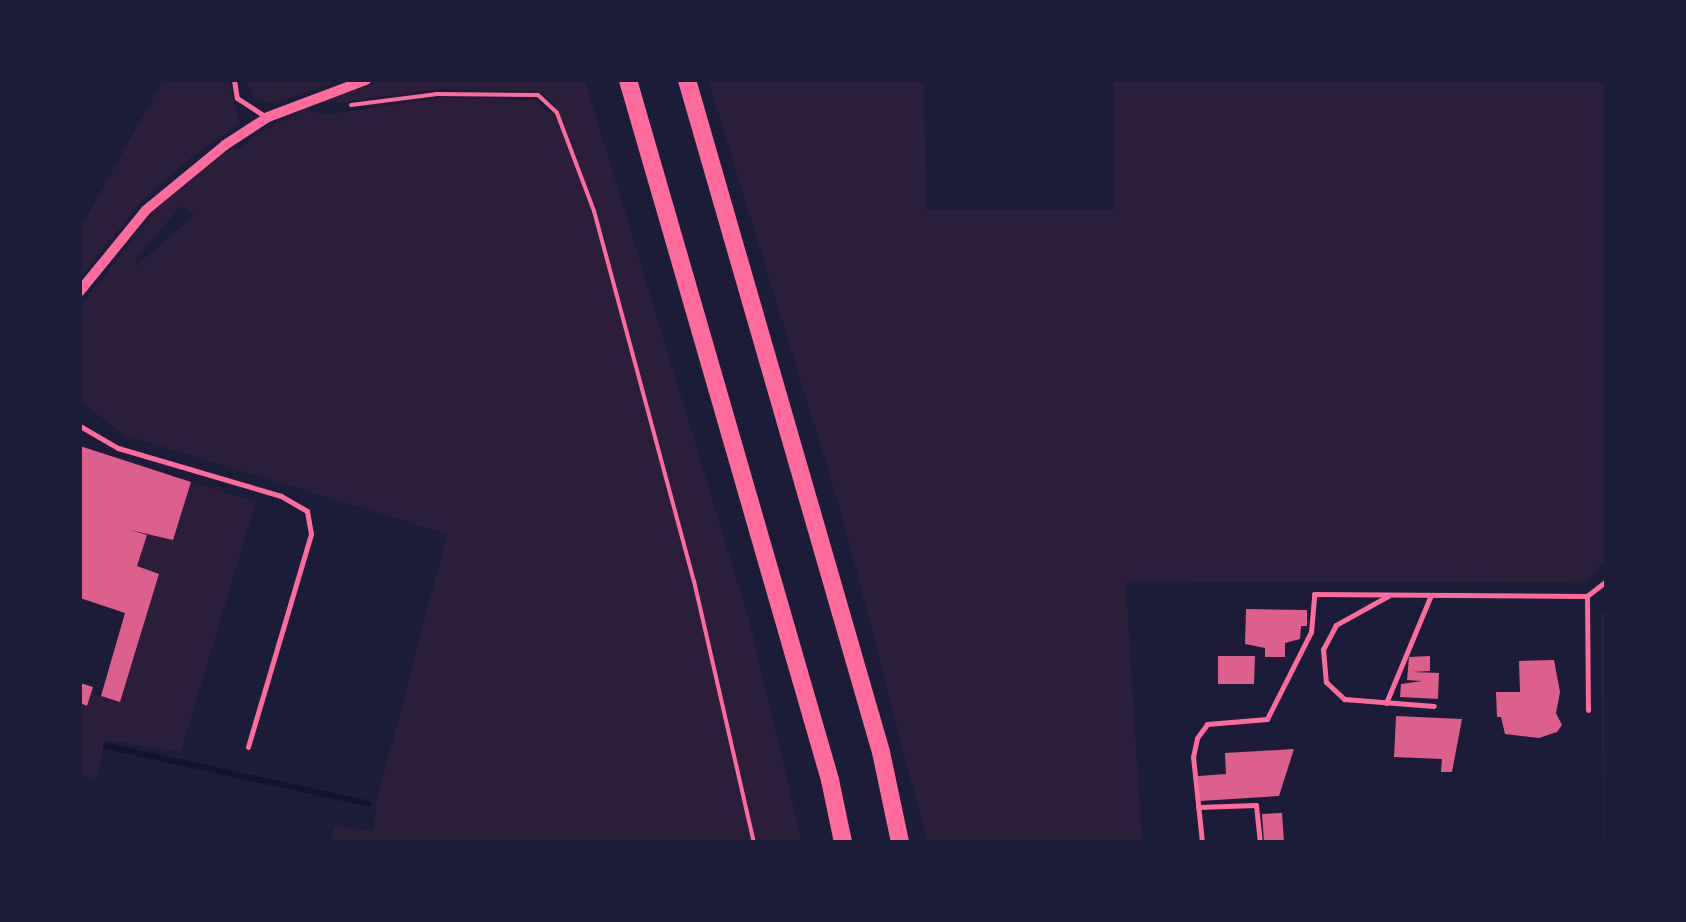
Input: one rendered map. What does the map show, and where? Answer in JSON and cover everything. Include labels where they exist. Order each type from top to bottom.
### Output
[{"type":"highway","points":[[628,80],[830,780],[844,842]]},
{"type":"highway","points":[[686,80],[881,752],[900,842]]},
{"type":"street","points":[[80,291],[146,210],[225,145],[268,117],[366,80]]},
{"type":"lane","points":[[234,80],[238,98],[268,117]]},
{"type":"lane","points":[[80,426],[118,448],[281,496],[308,511],[311,534],[248,746]]},
{"type":"lane","points":[[1202,842],[1193,758],[1197,738],[1207,724],[1267,720],[1311,632],[1314,594],[1587,596],[1606,581]]},
{"type":"lane","points":[[1391,594],[1336,625],[1322,661],[1326,682],[1336,696],[1434,706]]},
{"type":"lane","points":[[1386,704],[1431,595]]},
{"type":"lane","points":[[1587,596],[1588,710]]},
{"type":"lane","points":[[1198,807],[1256,805],[1260,842]]},
{"type":"path","points":[[346,106],[437,94],[538,96],[557,113],[594,211],[694,581],[754,842]]},
{"type":"shaded area","points":[[163,80],[229,80],[239,124],[188,160],[141,202],[80,278],[80,229]]},
{"type":"shaded area","points":[[246,80],[342,80],[273,104],[254,97]]},
{"type":"shaded area","points":[[386,80],[585,80],[750,623],[802,842],[330,842],[334,826],[374,831],[376,804],[447,534],[124,435],[80,401],[80,308],[155,210],[233,148],[237,151],[253,136],[305,109],[324,115],[439,98],[535,100],[550,113],[556,105],[540,92],[440,89],[339,103],[324,100]],"holes":[[[181,206],[195,215],[136,266],[136,258]]]},
{"type":"shaded area","points":[[708,80],[924,80],[926,210],[1114,210],[1113,80],[1606,80],[1606,558],[1586,583],[1126,581],[1142,842],[927,842],[841,512]]},
{"type":"shaded area","points":[[191,482],[256,502],[181,752],[106,740],[96,780],[80,775],[80,704],[87,705],[91,693],[120,702],[159,574],[137,566],[148,532],[173,539]]},
{"type":"shaded area","points":[[1606,608],[1606,842],[1603,842],[1601,614]]},
{"type":"building","points":[[80,446],[191,482],[173,540],[130,530],[147,535],[137,566],[159,574],[120,702],[101,696],[125,613],[80,598]]},
{"type":"building","points":[[1246,609],[1307,610],[1307,626],[1301,626],[1300,639],[1285,643],[1285,657],[1265,657],[1265,648],[1245,644]]},
{"type":"building","points":[[1218,656],[1255,656],[1254,684],[1218,684]]},
{"type":"building","points":[[1430,656],[1430,671],[1412,672],[1439,673],[1438,699],[1400,697],[1401,684],[1422,681],[1407,680],[1409,657]]},
{"type":"building","points":[[1554,660],[1560,692],[1556,713],[1562,725],[1557,732],[1539,738],[1505,734],[1501,717],[1497,717],[1496,692],[1520,692],[1519,661]]},
{"type":"building","points":[[80,683],[93,687],[87,706],[80,703]]},
{"type":"building","points":[[1396,716],[1462,719],[1452,772],[1441,772],[1442,759],[1394,757]]},
{"type":"building","points":[[1294,749],[1279,796],[1200,801],[1198,776],[1226,774],[1225,753]]},
{"type":"building","points":[[1282,813],[1284,842],[1264,842],[1262,814]]},
{"type":"waterway","points":[[106,746],[369,804]]}]
